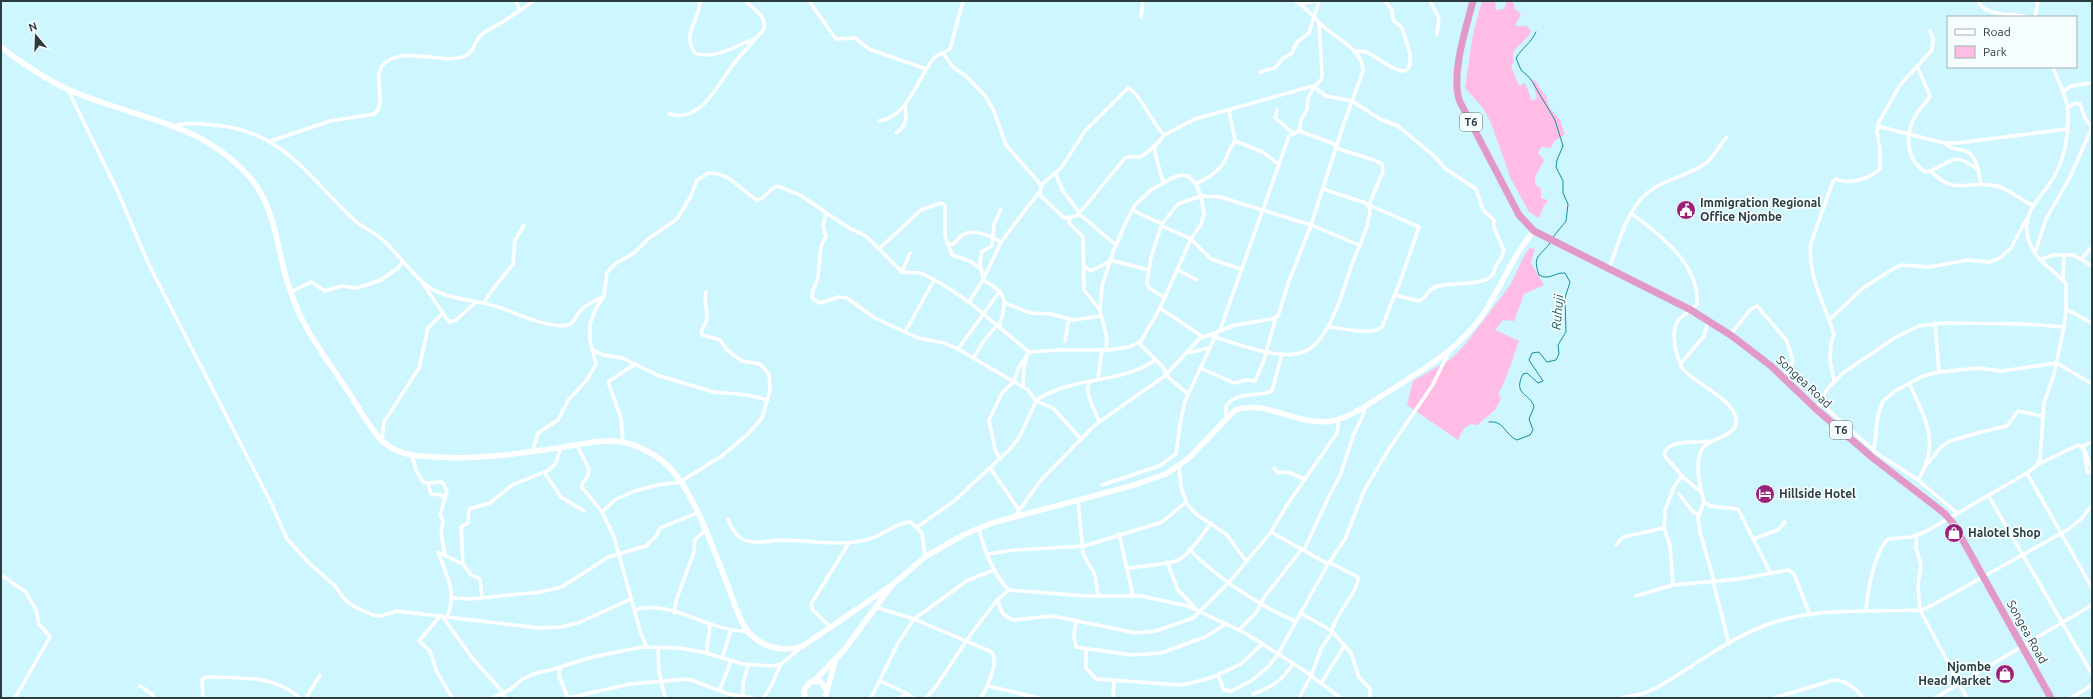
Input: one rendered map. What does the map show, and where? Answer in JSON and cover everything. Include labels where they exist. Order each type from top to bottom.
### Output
[{"type":"highway","name":"T6","points":[[1472,1],[1456,88],[1458,97],[1519,215],[1534,230]]},
{"type":"highway","name":"Songea Road","points":[[1534,230],[1545,237],[1554,240],[1691,310],[1730,335],[1818,405],[1948,518],[1984,577],[2051,698]]},
{"type":"main road","points":[[1,47],[34,71],[68,90],[174,126],[210,143],[240,167],[258,188],[273,223],[291,292],[306,326],[365,418],[382,441],[395,450],[412,455],[462,459],[492,458],[561,447],[615,441],[644,449],[669,467],[680,482],[705,530],[743,623],[750,633],[766,644],[780,649],[793,649],[802,646],[831,628],[892,585],[924,557],[979,528],[1015,516],[1149,481],[1179,467],[1235,410],[1251,407],[1264,408],[1303,421],[1317,422],[1339,419],[1365,406],[1431,365],[1472,329],[1482,315],[1520,250],[1534,230]]},
{"type":"main road","points":[[804,697],[806,685],[814,681],[835,661],[892,585]]},
{"type":"main road","points":[[825,698],[826,689],[835,661]]},
{"type":"main road","points":[[814,681],[822,683],[826,689]]},
{"type":"street","points":[[515,1],[518,4],[519,10]]},
{"type":"street","points":[[271,141],[330,121],[374,114],[378,107],[379,72],[384,63],[396,57],[404,56],[444,58],[464,57],[469,54],[480,36],[534,1]]},
{"type":"street","points":[[700,1],[689,33],[691,45],[695,52],[706,55],[758,37]]},
{"type":"street","points":[[669,114],[677,116],[688,115],[703,105],[734,63],[764,29],[765,22],[762,16],[745,1]]},
{"type":"street","points":[[809,1],[836,39],[855,38],[869,49],[926,70]]},
{"type":"street","points":[[879,121],[895,116],[906,105],[926,70],[938,55],[943,53],[952,44],[963,1]]},
{"type":"street","points":[[1141,17],[1143,1]]},
{"type":"street","points":[[1200,368],[1233,382],[1246,380],[1254,381],[1267,352],[1276,318],[1311,225],[1363,71],[1361,62],[1354,51],[1319,23],[1301,4],[1295,1]]},
{"type":"street","points":[[1260,72],[1272,70],[1284,57],[1292,53],[1297,42],[1309,32],[1318,1],[1301,4]]},
{"type":"street","points":[[1354,51],[1366,52],[1396,71],[1404,71],[1408,68],[1410,50],[1404,40],[1402,30],[1393,20],[1392,10],[1386,1]]},
{"type":"street","points":[[1430,1],[1439,18],[1437,34]]},
{"type":"street","points":[[1978,1],[1980,6],[1988,11],[2020,16]]},
{"type":"street","points":[[1980,6],[1982,1]]},
{"type":"street","points":[[2035,16],[2038,1]]},
{"type":"street","points":[[1988,11],[1989,16]]},
{"type":"street","points":[[1299,131],[1301,120],[1307,109],[1308,99],[1315,86],[1321,80],[1322,75],[1319,23]]},
{"type":"street","points":[[1834,381],[1830,359],[1831,343],[1834,336],[1812,277],[1809,253],[1811,243],[1834,180],[1843,183],[1851,182],[1880,169],[1878,126],[1893,95],[1932,50],[1933,39],[1930,31]]},
{"type":"street","points":[[943,53],[952,67],[966,76],[985,96],[993,109],[1006,145],[1041,185]]},
{"type":"street","points":[[1918,66],[1930,96],[1914,117],[1908,147],[1912,158],[1925,172],[1931,171],[1958,159],[1978,169]]},
{"type":"street","points":[[1829,320],[1863,288],[1902,264],[1929,267],[1968,260],[1990,262],[2000,258],[2017,238],[2028,218],[2032,205],[2051,181],[2060,165],[2067,129],[2068,108],[2053,68]]},
{"type":"street","points":[[2063,92],[2071,86],[2092,83]]},
{"type":"street","points":[[1315,86],[1330,98],[1352,101],[1380,118],[1398,126],[1434,156],[1446,169],[1476,189],[1483,210],[1494,220],[1494,228],[1504,250],[1493,275],[1485,280],[1471,284],[1455,282],[1436,286],[1430,289],[1423,299],[1419,301],[1395,295]]},
{"type":"street","points":[[1039,192],[1042,197],[1063,217],[1070,218],[1078,214],[1125,158],[1145,154],[1164,135],[1195,119],[1229,110],[1257,100],[1315,86]]},
{"type":"street","points":[[969,302],[983,280],[1001,242],[1039,192],[1041,185],[1061,168],[1085,131],[1128,88],[1148,110],[1152,121],[1164,135]]},
{"type":"street","points":[[68,90],[118,192],[149,265],[271,503],[287,539],[309,563],[335,586],[345,600],[355,607],[378,615],[396,611],[524,626],[560,627],[588,620],[631,599]]},
{"type":"street","points":[[2035,253],[2046,219],[2070,177],[2091,130],[2091,126],[2085,118],[2080,104],[2075,102],[2068,108]]},
{"type":"street","points":[[896,133],[904,126],[906,120],[906,105]]},
{"type":"street","points":[[1229,110],[1235,141]]},
{"type":"street","points":[[1277,110],[1275,118],[1293,133]]},
{"type":"street","points":[[174,126],[189,123],[222,125],[271,141],[314,177],[354,220],[363,227],[376,233],[422,281],[434,290],[454,297],[476,302],[484,302],[526,317],[561,325],[570,324],[586,306],[604,296]]},
{"type":"street","points":[[1878,126],[1910,133],[1944,143],[1968,142],[2067,129]]},
{"type":"street","points":[[1160,308],[1202,337],[1213,336],[1267,352],[1282,354],[1298,354],[1309,349],[1329,327],[1342,296],[1369,216],[1369,206],[1383,171],[1382,164],[1299,131],[1293,133],[1286,141],[1263,211],[1219,332]]},
{"type":"street","points":[[1609,268],[1631,213],[1640,201],[1651,190],[1691,172],[1706,163],[1727,137]]},
{"type":"street","points":[[1235,141],[1263,152],[1278,164]]},
{"type":"street","points":[[1196,184],[1213,174],[1224,162],[1228,149],[1235,141]]},
{"type":"street","points":[[1158,142],[1155,153],[1163,182]]},
{"type":"street","points":[[1944,143],[1950,148],[1971,154],[1978,169],[1981,184]]},
{"type":"street","points":[[1931,171],[1938,178],[1954,186],[1981,184],[1998,186],[2032,205]]},
{"type":"street","points":[[532,452],[538,434],[544,428],[556,422],[570,396],[591,374],[596,362],[590,340],[590,324],[595,310],[604,296],[607,272],[615,264],[634,253],[650,237],[660,232],[677,219],[691,196],[697,180],[708,173],[717,174],[731,179],[757,200],[761,200],[774,187],[784,188],[800,195],[849,228],[866,236],[880,248],[902,272],[921,273],[969,302],[1029,353],[1104,350],[1127,347],[1139,343],[1160,308],[1192,239],[1201,224],[1204,214],[1201,196],[1196,184],[1190,177],[1184,175],[1163,182],[1143,196],[1132,210],[1116,245],[1102,286],[1100,310],[1107,340],[1104,350],[1098,379]]},
{"type":"street","points":[[1055,173],[1063,191],[1078,214],[1116,245]]},
{"type":"street","points":[[1323,189],[1369,206],[1418,227],[1395,295],[1383,325],[1378,329],[1357,331],[1329,327]]},
{"type":"street","points":[[1165,298],[1147,285],[1148,270],[1162,225],[1168,215],[1178,204],[1201,196],[1221,198],[1311,225],[1359,245]]},
{"type":"street","points":[[880,248],[921,210],[941,203],[945,205],[946,211],[947,244],[955,258],[970,261],[981,269]]},
{"type":"street","points":[[974,357],[985,339],[998,326],[1005,303],[1000,291],[983,280],[980,253],[992,246],[995,219],[1001,209]]},
{"type":"street","points":[[1132,210],[1192,239],[1211,259],[1241,269]]},
{"type":"street","points":[[826,213],[823,226],[826,237],[822,243],[818,275],[811,293],[813,299],[820,303],[839,297],[847,298],[875,318],[905,332],[918,338],[944,343],[974,357],[1031,392],[1036,401],[1055,410],[1081,439]]},
{"type":"street","points":[[1631,213],[1670,244],[1682,260],[1693,281],[1697,304],[1678,322],[1674,330],[1680,364],[1687,373],[1715,394],[1734,413],[1736,423],[1730,432],[1722,438],[1690,444],[1677,443],[1666,449],[1664,453],[1665,458],[1703,495]]},
{"type":"street","points":[[1070,218],[1069,223],[1083,237],[1085,292],[1100,310]]},
{"type":"street","points":[[2028,218],[2027,235],[2035,253],[2040,260],[2063,281],[2067,289],[2064,327],[2057,362],[2044,403],[2042,416],[2041,452],[2037,465]]},
{"type":"street","points":[[484,302],[494,285],[503,279],[506,272],[513,264],[515,244],[524,225]]},
{"type":"street","points":[[947,244],[953,244],[960,236],[969,233],[978,233],[993,237],[1001,242]]},
{"type":"street","points":[[2082,258],[2092,247]]},
{"type":"street","points":[[902,272],[910,253]]},
{"type":"street","points":[[2040,260],[2053,255],[2074,255],[2082,258],[2092,266]]},
{"type":"street","points":[[2063,281],[2064,255]]},
{"type":"street","points":[[291,292],[311,282],[324,291],[342,286],[354,288],[362,287],[384,278],[403,261]]},
{"type":"street","points":[[1085,267],[1091,271],[1094,271],[1110,261],[1148,270]]},
{"type":"street","points":[[1178,270],[1197,280]]},
{"type":"street","points":[[905,332],[934,280]]},
{"type":"street","points":[[422,281],[449,322],[454,321],[476,302]]},
{"type":"street","points":[[958,349],[1000,291]]},
{"type":"street","points":[[602,512],[616,499],[635,491],[657,485],[680,482],[723,455],[749,433],[762,418],[768,400],[770,379],[763,365],[742,361],[727,350],[720,340],[701,334],[707,316],[704,302],[706,292]]},
{"type":"street","points":[[1005,303],[1036,314],[1047,314],[1077,320],[1101,316]]},
{"type":"street","points":[[1730,335],[1752,309],[1757,306],[1787,341],[1793,361],[1784,378]]},
{"type":"street","points":[[2066,309],[2092,323]]},
{"type":"street","points":[[382,441],[384,422],[418,368],[428,328],[443,313]]},
{"type":"street","points":[[1065,341],[1069,318]]},
{"type":"street","points":[[1102,485],[1159,466],[1175,456],[1178,448],[1181,414],[1187,393],[1200,368],[1213,336],[1235,325],[1276,318]]},
{"type":"street","points":[[1680,364],[1704,336],[1708,321]]},
{"type":"street","points":[[1818,405],[1834,381],[1896,337],[1919,326],[1935,323],[2025,324],[2064,327]]},
{"type":"street","points":[[1935,323],[1939,372]]},
{"type":"street","points":[[1015,516],[1041,480],[1099,421],[1144,392],[1166,375],[1202,337]]},
{"type":"street","points":[[1139,343],[1162,366],[1166,375],[1187,393]]},
{"type":"street","points":[[1188,353],[1209,348]]},
{"type":"street","points":[[1218,675],[1224,690],[1231,691],[1255,678],[1269,666],[1278,654],[1300,613],[1350,528],[1364,491],[1387,452],[1432,386],[1451,349]]},
{"type":"street","points":[[593,350],[603,355],[622,358],[657,375],[714,392],[747,395],[768,400]]},
{"type":"street","points":[[1000,459],[995,449],[988,421],[1002,393],[1014,381],[1029,353]]},
{"type":"street","points":[[1023,387],[1024,367],[1029,353]]},
{"type":"street","points":[[1226,418],[1226,406],[1233,400],[1254,393],[1272,391],[1282,354]]},
{"type":"street","points":[[918,527],[952,503],[1000,459],[1017,441],[1036,401],[1055,390],[1130,372],[1155,360]]},
{"type":"street","points":[[1957,513],[1918,480],[1874,454],[1878,414],[1881,405],[1890,395],[1923,376],[1939,372],[1978,368],[2002,371],[2057,362],[2092,384]]},
{"type":"street","points":[[623,443],[620,418],[608,382],[635,364]]},
{"type":"street","points":[[1089,382],[1087,386],[1089,395],[1099,421]]},
{"type":"street","points":[[1909,383],[1929,430],[1930,444],[1925,467]]},
{"type":"street","points":[[1239,630],[1256,613],[1261,603],[1303,549],[1342,473],[1353,436],[1363,415],[1365,406]]},
{"type":"street","points":[[1918,480],[1925,467],[1946,444],[1981,432],[2007,426],[2018,411],[2042,416]]},
{"type":"street","points":[[997,600],[1003,614],[1013,620],[1049,616],[1076,620],[1136,633],[1147,633],[1190,619],[1201,611],[1228,583],[1271,532],[1337,433],[1339,419]]},
{"type":"street","points":[[1711,441],[1701,451],[1699,459],[1704,502],[1699,515],[1700,532],[1730,644]]},
{"type":"street","points":[[1866,610],[1871,580],[1884,542],[1888,539],[1917,535],[1988,496],[2027,473],[2037,465],[2076,446],[2083,448],[2092,442]]},
{"type":"street","points":[[577,445],[589,469],[588,475],[581,486],[602,512],[614,537],[641,634],[647,647]]},
{"type":"street","points":[[482,597],[480,580],[471,575],[464,564],[461,526],[468,523],[469,509],[490,503],[512,485],[544,472],[556,463],[561,447]]},
{"type":"street","points":[[2083,448],[2092,469]]},
{"type":"street","points":[[2083,448],[2085,468],[2087,472],[2092,472]]},
{"type":"street","points":[[412,455],[416,471],[423,482],[442,482],[447,491],[440,515],[443,521],[441,533],[445,555]]},
{"type":"street","points":[[1179,467],[1181,487],[1186,502],[1196,514],[1229,537],[1246,561]]},
{"type":"street","points":[[990,468],[1019,510]]},
{"type":"street","points":[[1274,468],[1278,473],[1288,472],[1305,479]]},
{"type":"street","points":[[544,472],[561,497],[584,511]]},
{"type":"street","points":[[2027,473],[2060,534],[2092,588]]},
{"type":"street","points":[[1673,585],[1670,545],[1664,528],[1666,504],[1674,487],[1682,476]]},
{"type":"street","points":[[428,483],[431,494],[441,495],[444,498]]},
{"type":"street","points":[[1679,494],[1693,512],[1699,515]]},
{"type":"street","points":[[1988,496],[2024,555],[2092,674]]},
{"type":"street","points":[[1078,500],[1082,547],[1085,558],[1096,575],[1098,596]]},
{"type":"street","points":[[988,554],[1014,550],[1082,547],[1119,534],[1162,522],[1186,502]]},
{"type":"street","points":[[1704,502],[1710,506],[1738,509],[1770,572]]},
{"type":"street","points":[[1621,698],[1645,693],[1656,688],[1730,644],[1770,623],[1810,615],[1866,610],[1920,610],[1951,596],[2060,534],[2082,518],[2092,505]]},
{"type":"street","points":[[452,598],[540,592],[562,587],[608,557],[619,556],[646,546],[657,536],[659,529],[664,526],[697,513]]},
{"type":"street","points":[[728,518],[737,535],[749,541],[849,542],[870,539],[909,522],[918,527],[922,534],[924,557]]},
{"type":"street","points":[[1753,539],[1778,530],[1785,522]]},
{"type":"street","points":[[1128,568],[1180,559],[1211,523]]},
{"type":"street","points":[[979,528],[983,544],[994,570],[1009,590]]},
{"type":"street","points":[[1616,545],[1623,537],[1664,528]]},
{"type":"street","points":[[674,613],[676,601],[694,552],[695,540],[705,530]]},
{"type":"street","points":[[1271,532],[1329,563],[1356,575],[1358,580],[1337,616],[1332,631],[1321,649],[1311,676],[1299,698]]},
{"type":"street","points":[[1119,534],[1133,595]]},
{"type":"street","points":[[1917,535],[1916,548],[1921,565],[1917,597],[1920,610],[1967,698]]},
{"type":"street","points":[[831,628],[813,610],[811,604],[849,542]]},
{"type":"street","points":[[1190,549],[1205,565],[1228,583],[1278,614],[1296,621]]},
{"type":"street","points":[[447,616],[452,598],[451,587],[438,552],[464,564]]},
{"type":"street","points":[[1167,562],[1178,590],[1195,609]]},
{"type":"street","points":[[871,698],[898,643],[914,619],[968,580],[994,570]]},
{"type":"street","points":[[1636,596],[1673,585],[1739,579],[1770,572],[1792,571],[1810,615]]},
{"type":"street","points":[[1,575],[26,592],[36,610],[39,624],[50,637],[15,698]]},
{"type":"street","points":[[926,698],[938,685],[966,642],[997,600],[1009,590],[1098,596],[1133,595],[1164,600],[1195,609],[1239,630],[1262,644],[1293,663],[1341,698]]},
{"type":"street","points":[[1935,698],[2022,645],[2092,605]]},
{"type":"street","points":[[875,607],[914,619],[993,653],[994,663],[988,686],[982,698]]},
{"type":"street","points":[[635,610],[655,608],[731,630],[750,633]]},
{"type":"street","points":[[1300,613],[1332,631],[1345,645],[1353,657],[1360,679],[1370,689],[1370,698]]},
{"type":"street","points":[[441,616],[473,659],[503,692],[505,698]]},
{"type":"street","points":[[441,616],[419,641],[430,650],[436,670],[452,698]]},
{"type":"street","points":[[1076,620],[1074,636],[1075,646],[1086,649],[1132,655],[1161,653],[1205,637],[1226,624]]},
{"type":"street","points":[[708,654],[706,645],[710,633],[709,624]]},
{"type":"street","points":[[722,658],[731,630]]},
{"type":"street","points":[[1086,649],[1085,665],[1092,676],[1101,680],[1181,684],[1218,675],[1241,664],[1262,644]]},
{"type":"street","points":[[1321,684],[1345,645]]},
{"type":"street","points":[[764,698],[781,664],[802,646]]},
{"type":"street","points":[[492,698],[510,689],[521,680],[532,674],[560,668],[592,657],[633,648],[672,648],[708,654],[731,661],[768,667],[781,664]]},
{"type":"street","points":[[658,648],[661,682],[665,698]]},
{"type":"street","points":[[720,690],[731,661]]},
{"type":"street","points":[[1253,694],[1279,681],[1289,671],[1293,663]]},
{"type":"street","points":[[743,697],[743,684],[748,664]]},
{"type":"street","points":[[560,668],[560,676],[568,698],[630,684],[688,679],[743,697],[752,698]]},
{"type":"street","points":[[306,698],[320,675]]},
{"type":"street","points":[[203,698],[202,679],[207,677],[256,678],[282,686],[300,698]]},
{"type":"street","points":[[1113,698],[1114,680]]},
{"type":"street","points":[[1774,698],[1834,680],[1840,680],[1853,688],[1863,698]]},
{"type":"street","points":[[880,681],[914,698]]},
{"type":"street","points":[[2071,698],[2092,685]]},
{"type":"street","points":[[140,686],[152,694],[154,698]]},
{"type":"street","points":[[988,686],[1040,698]]},
{"type":"street","points":[[899,698],[908,694]]},
{"type":"green space","points":[[1482,1],[1495,1],[1496,10],[1504,9],[1507,1],[1513,1],[1515,9],[1521,14],[1515,26],[1527,26],[1531,32],[1516,49],[1513,57],[1514,62],[1511,66],[1519,86],[1525,83],[1532,101],[1537,98],[1533,83],[1534,79],[1547,98],[1549,107],[1560,120],[1565,134],[1555,141],[1550,148],[1541,147],[1538,153],[1544,160],[1535,177],[1535,184],[1541,189],[1541,198],[1547,200],[1547,203],[1544,205],[1539,218],[1529,212],[1511,179],[1491,123],[1483,108],[1465,88],[1473,34]]},
{"type":"green space","points":[[1530,248],[1535,249],[1531,263],[1544,285],[1524,294],[1514,321],[1503,320],[1495,330],[1519,341],[1507,375],[1498,394],[1501,399],[1495,410],[1477,425],[1471,424],[1464,428],[1458,440],[1407,405],[1413,381],[1451,359],[1464,346],[1511,284],[1524,256]]},
{"type":"waterway","name":"Ruhuji","points":[[1536,32],[1516,58],[1521,70],[1530,78],[1555,120],[1563,146],[1557,160],[1556,167],[1563,181],[1563,193],[1568,204],[1566,221],[1553,237]]},
{"type":"waterway","name":"Ruhuji","points":[[1489,422],[1498,423],[1517,440],[1530,435],[1533,430],[1529,419],[1534,407],[1532,402],[1523,394],[1520,381],[1523,374],[1527,373],[1538,383],[1543,381],[1529,360],[1532,353],[1539,352],[1547,362],[1556,360],[1559,354],[1558,345],[1566,332],[1565,298],[1570,282],[1565,273],[1549,277],[1539,275],[1536,264],[1538,257],[1550,243]]},
{"type":"place","name":"Immigration Regional Office Njombe","points":[[1686,210]]},
{"type":"place","name":"Hillside Hotel","points":[[1765,494]]},
{"type":"place","name":"Halotel Shop","points":[[1954,533]]},
{"type":"place","name":"Njombe Head Market","points":[[2005,674]]}]
